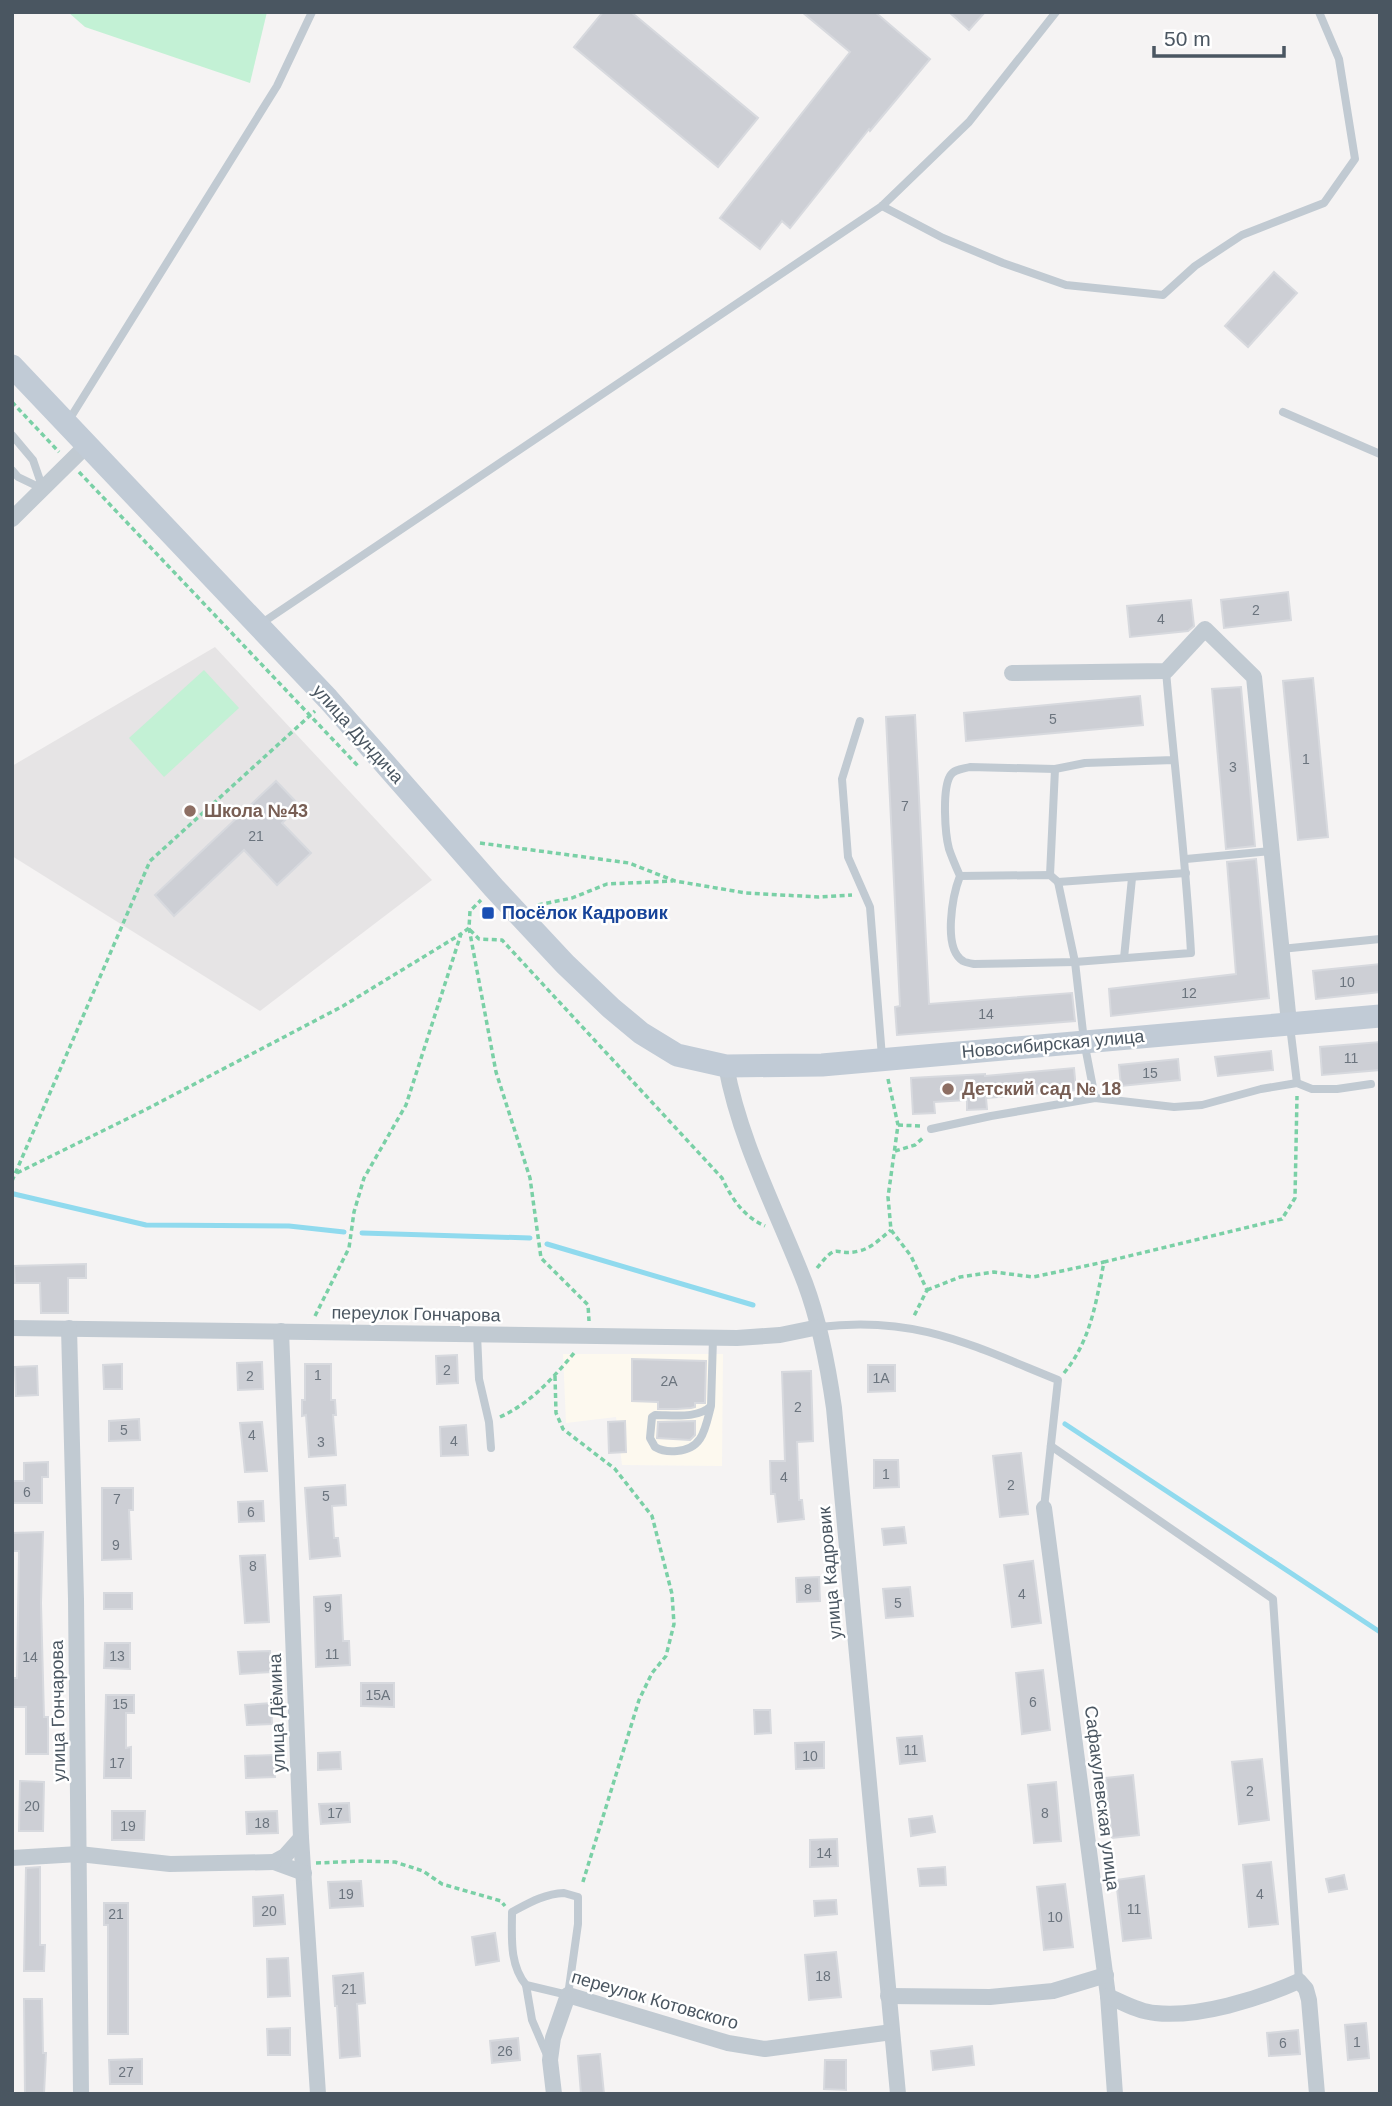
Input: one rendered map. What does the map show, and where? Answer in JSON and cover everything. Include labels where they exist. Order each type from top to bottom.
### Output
[{"type":"main road","name":"улица Дундича","points":[[12,366],[328,699],[494,888],[593,991],[641,1033],[677,1055],[726,1066]]},
{"type":"main road","name":"Новосибирская улица","points":[[726,1066],[822,1065],[1380,1016]]},
{"type":"street","points":[[12,519],[87,445]]},
{"type":"street","points":[[1012,673],[1166,671],[1205,629],[1254,677],[1289,1023]]},
{"type":"street","name":"улица Кадровик","points":[[726,1066],[736,1112],[805,1283],[819,1327],[834,1408],[898,2094]]},
{"type":"street","name":"переулок Гончарова","points":[[12,1328],[713,1338],[780,1335],[819,1327]]},
{"type":"street","name":"улица Гончарова","points":[[69,1328],[79,1854],[80,2094]]},
{"type":"street","name":"улица Дёмина","points":[[281,1331],[302,1838],[318,2094]]},
{"type":"street","name":"Сафакулевская улица","points":[[1044,1508],[1106,1975],[1115,2094]]},
{"type":"street","points":[[274,1861],[285,1856],[302,1838]]},
{"type":"street","points":[[12,1857],[79,1854],[170,1864],[274,1861],[304,1868]]},
{"type":"street","points":[[888,1996],[990,1997],[1054,1991],[1106,1975]]},
{"type":"street","points":[[1108,1996],[1152,2013],[1175,2013],[1220,2007],[1265,1996],[1299,1981],[1310,2000],[1317,2094]]},
{"type":"street","points":[[554,2094],[550,2060],[553,2038],[568,1995]]},
{"type":"street","name":"переулок Котовского","points":[[568,1995],[728,2043],[765,2049],[892,2032]]},
{"type":"lane","points":[[68,423],[276,86],[312,12]]},
{"type":"lane","points":[[258,625],[882,206],[969,122],[1056,12]]},
{"type":"lane","points":[[882,206],[943,239],[1066,285],[1163,295],[1195,266],[1242,235],[1324,203],[1355,159],[1339,59],[1319,12]]},
{"type":"lane","points":[[1283,412],[1380,454]]},
{"type":"lane","points":[[12,435],[33,460],[43,489]]},
{"type":"lane","points":[[12,470],[18,477],[43,489]]},
{"type":"lane","points":[[1166,671],[1186,859],[1191,953],[1075,962],[974,964],[957,955],[952,939],[951,912],[954,891],[960,876],[949,849],[946,824],[947,789],[950,776],[956,770],[1055,769],[1085,763],[1174,760]]},
{"type":"lane","points":[[860,721],[842,779],[848,857],[870,907],[883,1060]]},
{"type":"lane","points":[[1050,875],[1055,769]]},
{"type":"lane","points":[[1186,859],[1271,851]]},
{"type":"lane","points":[[1058,882],[1186,873]]},
{"type":"lane","points":[[960,876],[1050,875],[1058,882],[1075,962],[1084,1041],[1095,1098]]},
{"type":"lane","points":[[1124,958],[1132,877]]},
{"type":"lane","points":[[1281,949],[1380,939]]},
{"type":"lane","points":[[1289,1023],[1297,1083]]},
{"type":"lane","points":[[931,1129],[1095,1098],[1174,1107],[1202,1105],[1261,1089],[1297,1083],[1311,1089],[1337,1089],[1371,1084]]},
{"type":"lane","points":[[819,1327],[853,1323],[908,1326],[968,1343],[1058,1380],[1044,1508]]},
{"type":"lane","points":[[477,1334],[480,1379],[489,1422],[491,1448]]},
{"type":"lane","points":[[711,1406],[705,1412],[652,1417],[650,1438],[654,1447],[672,1452],[687,1450],[697,1446],[703,1437],[711,1406],[713,1338]]},
{"type":"lane","points":[[1051,1446],[1273,1599],[1299,1981]]},
{"type":"lane","points":[[550,2060],[538,2037],[526,1985],[515,1966],[512,1912],[552,1894],[564,1893],[578,1897],[578,1924],[568,1995]]},
{"type":"lane","name":"переулок Котовского","points":[[526,1985],[568,1995]]},
{"type":"path","points":[[12,402],[363,771]]},
{"type":"path","points":[[12,1181],[150,861],[328,699]]},
{"type":"path","points":[[468,841],[629,863],[675,881],[746,893],[818,897],[864,894]]},
{"type":"path","points":[[514,910],[572,898],[607,884],[675,881]]},
{"type":"path","points":[[489,1422],[525,1402],[555,1376],[589,1336],[589,1305],[541,1258],[530,1178],[496,1072],[469,928],[470,911],[494,888]]},
{"type":"path","points":[[17,1173],[145,1110],[343,1006],[469,928]]},
{"type":"path","points":[[469,928],[480,939],[502,940],[722,1178],[735,1204],[757,1222],[783,1234]]},
{"type":"path","points":[[307,1331],[349,1248],[354,1212],[364,1178],[406,1105],[461,934]]},
{"type":"path","points":[[883,1060],[898,1125],[888,1197],[891,1230],[911,1256],[928,1290]]},
{"type":"path","points":[[908,1326],[928,1290],[960,1277],[994,1272],[1033,1277],[1282,1219],[1295,1198],[1297,1083]]},
{"type":"path","points":[[898,1125],[931,1129]]},
{"type":"path","points":[[895,1151],[915,1144],[931,1129]]},
{"type":"path","points":[[805,1283],[828,1254],[835,1250],[856,1252],[871,1247],[891,1230]]},
{"type":"path","points":[[1058,1380],[1078,1357],[1093,1321],[1104,1262]]},
{"type":"path","points":[[555,1376],[556,1413],[563,1429],[615,1469],[652,1516],[672,1594],[674,1624],[666,1656],[652,1673],[639,1700],[578,1897]]},
{"type":"path","points":[[304,1868],[362,1861],[395,1863],[424,1871],[442,1884],[501,1901],[512,1912]]},
{"type":"shaded area","name":"Школа №43","points":[[215,647],[432,880],[260,1011],[12,856],[12,766]]},
{"type":"shaded area","points":[[563,1354],[723,1354],[722,1466],[622,1465],[616,1417],[566,1423]]},
{"type":"green space","points":[[68,12],[267,12],[250,83],[85,27]]},
{"type":"green space","points":[[204,670],[239,708],[164,777],[129,738]]},
{"type":"building","points":[[603,12],[631,12],[758,118],[718,167],[574,47]]},
{"type":"building","points":[[802,12],[875,12],[930,59],[870,131],[869,129],[790,228],[782,221],[760,249],[720,218],[850,52]]},
{"type":"building","points":[[949,12],[985,12],[969,30]]},
{"type":"building","points":[[1274,272],[1297,293],[1248,347],[1225,326]]},
{"type":"building","points":[[1288,592],[1291,620],[1224,628],[1221,600]]},
{"type":"building","points":[[1191,600],[1194,626],[1188,631],[1130,637],[1127,606]]},
{"type":"building","points":[[1313,678],[1328,837],[1298,840],[1283,681]]},
{"type":"building","points":[[1241,687],[1255,846],[1226,849],[1212,689]]},
{"type":"building","points":[[1140,696],[1143,725],[966,741],[964,713]]},
{"type":"building","points":[[915,715],[929,1004],[1072,993],[1075,1021],[897,1035],[895,1007],[900,1006],[886,717]]},
{"type":"building","points":[[276,781],[300,806],[282,823],[311,853],[277,885],[244,850],[174,916],[155,895]]},
{"type":"building","points":[[1256,859],[1269,998],[1111,1016],[1109,989],[1236,974],[1227,862]]},
{"type":"building","points":[[1380,964],[1380,992],[1316,999],[1313,971]]},
{"type":"building","points":[[1380,1042],[1380,1070],[1322,1075],[1320,1047]]},
{"type":"building","points":[[1271,1051],[1273,1070],[1218,1076],[1215,1057]]},
{"type":"building","points":[[1178,1059],[1180,1080],[1121,1086],[1119,1065]]},
{"type":"building","points":[[1074,1068],[1076,1090],[986,1098],[987,1109],[967,1110],[967,1100],[934,1102],[935,1113],[913,1114],[911,1078],[985,1076]]},
{"type":"building","points":[[86,1264],[86,1278],[68,1278],[68,1313],[41,1313],[40,1283],[15,1283],[14,1266]]},
{"type":"building","points":[[457,1355],[458,1383],[437,1384],[436,1356]]},
{"type":"building","points":[[632,1359],[706,1361],[705,1403],[695,1403],[695,1407],[691,1408],[658,1409],[658,1402],[632,1401]]},
{"type":"building","points":[[262,1362],[263,1389],[238,1390],[237,1363]]},
{"type":"building","points":[[122,1364],[122,1389],[104,1389],[103,1365]]},
{"type":"building","points":[[305,1364],[331,1364],[331,1400],[335,1400],[336,1415],[333,1415],[336,1455],[309,1457],[306,1415],[302,1416]]},
{"type":"building","points":[[868,1365],[895,1365],[895,1391],[868,1392]]},
{"type":"building","points":[[37,1366],[38,1395],[16,1396],[15,1367]]},
{"type":"building","points":[[811,1371],[813,1441],[797,1442],[799,1500],[802,1500],[804,1519],[778,1522],[775,1494],[771,1494],[770,1461],[785,1461],[782,1372]]},
{"type":"building","points":[[139,1419],[140,1440],[109,1441],[109,1421]]},
{"type":"building","points":[[625,1421],[626,1452],[609,1453],[608,1422]]},
{"type":"building","points":[[695,1421],[695,1435],[690,1440],[657,1438],[658,1422]]},
{"type":"building","points":[[262,1422],[267,1471],[245,1472],[240,1423]]},
{"type":"building","points":[[466,1425],[468,1455],[441,1456],[440,1427]]},
{"type":"building","points":[[1021,1453],[1028,1514],[1000,1517],[993,1456]]},
{"type":"building","points":[[874,1460],[898,1460],[899,1487],[874,1488]]},
{"type":"building","points":[[48,1462],[48,1477],[42,1477],[42,1503],[12,1503],[12,1481],[24,1481],[24,1463]]},
{"type":"building","points":[[345,1485],[346,1505],[332,1506],[334,1538],[338,1538],[340,1556],[310,1559],[305,1488]]},
{"type":"building","points":[[102,1488],[133,1488],[133,1510],[129,1510],[131,1559],[102,1560]]},
{"type":"building","points":[[263,1501],[264,1521],[239,1522],[238,1502]]},
{"type":"building","points":[[904,1527],[906,1543],[884,1545],[882,1529]]},
{"type":"building","points":[[43,1532],[41,1603],[44,1717],[48,1717],[48,1754],[26,1754],[26,1707],[12,1707],[12,1678],[17,1678],[19,1551],[12,1551],[12,1533]]},
{"type":"building","points":[[265,1555],[269,1622],[245,1623],[240,1556]]},
{"type":"building","points":[[1033,1561],[1041,1623],[1012,1627],[1004,1565]]},
{"type":"building","points":[[819,1577],[820,1601],[797,1602],[796,1578]]},
{"type":"building","points":[[910,1587],[913,1616],[886,1618],[883,1589]]},
{"type":"building","points":[[104,1593],[132,1593],[132,1609],[104,1609]]},
{"type":"building","points":[[341,1595],[343,1641],[349,1641],[350,1665],[316,1667],[314,1597]]},
{"type":"building","points":[[105,1643],[130,1643],[130,1669],[104,1668]]},
{"type":"building","points":[[270,1651],[271,1672],[240,1674],[238,1652]]},
{"type":"building","points":[[1043,1670],[1050,1730],[1022,1734],[1016,1673]]},
{"type":"building","points":[[361,1683],[394,1683],[394,1707],[361,1706]]},
{"type":"building","points":[[106,1695],[134,1695],[134,1713],[126,1713],[126,1748],[131,1747],[131,1778],[104,1778]]},
{"type":"building","points":[[271,1703],[272,1724],[247,1725],[245,1705]]},
{"type":"building","points":[[754,1710],[770,1710],[771,1733],[755,1734]]},
{"type":"building","points":[[922,1736],[925,1761],[900,1764],[897,1738]]},
{"type":"building","points":[[824,1742],[824,1768],[796,1769],[795,1743]]},
{"type":"building","points":[[340,1752],[341,1769],[318,1770],[318,1753]]},
{"type":"building","points":[[274,1755],[275,1777],[246,1778],[245,1756]]},
{"type":"building","points":[[1262,1759],[1269,1820],[1239,1824],[1232,1762]]},
{"type":"building","points":[[1133,1775],[1139,1835],[1112,1838],[1106,1778]]},
{"type":"building","points":[[20,1781],[44,1782],[43,1831],[19,1831]]},
{"type":"building","points":[[1056,1782],[1061,1841],[1034,1843],[1028,1785]]},
{"type":"building","points":[[349,1803],[350,1822],[321,1824],[319,1804]]},
{"type":"building","points":[[112,1811],[145,1811],[144,1840],[112,1840]]},
{"type":"building","points":[[277,1811],[278,1833],[247,1834],[246,1812]]},
{"type":"building","points":[[932,1816],[935,1832],[911,1836],[909,1819]]},
{"type":"building","points":[[837,1839],[838,1866],[810,1867],[810,1840]]},
{"type":"building","points":[[1271,1862],[1278,1924],[1249,1927],[1243,1865]]},
{"type":"building","points":[[40,1867],[40,1945],[45,1945],[44,1971],[24,1971],[26,1868]]},
{"type":"building","points":[[945,1867],[946,1885],[920,1886],[918,1869]]},
{"type":"building","points":[[1344,1875],[1347,1889],[1329,1892],[1326,1879]]},
{"type":"building","points":[[1144,1876],[1151,1938],[1123,1941],[1116,1880]]},
{"type":"building","points":[[361,1881],[363,1906],[330,1908],[328,1882]]},
{"type":"building","points":[[1065,1884],[1073,1947],[1044,1950],[1037,1887]]},
{"type":"building","points":[[283,1895],[285,1924],[254,1926],[253,1897]]},
{"type":"building","points":[[836,1900],[837,1914],[815,1916],[814,1901]]},
{"type":"building","points":[[104,1903],[128,1903],[128,2034],[108,2034],[108,1925],[104,1925]]},
{"type":"building","points":[[495,1933],[499,1961],[476,1965],[472,1937]]},
{"type":"building","points":[[836,1952],[841,1997],[809,2000],[805,1955]]},
{"type":"building","points":[[288,1958],[290,1996],[268,1997],[267,1959]]},
{"type":"building","points":[[363,1973],[365,2003],[357,2004],[360,2056],[340,2058],[333,1976]]},
{"type":"building","points":[[24,1999],[42,1999],[43,2053],[46,2053],[44,2094],[25,2094]]},
{"type":"building","points":[[1366,2023],[1369,2058],[1348,2060],[1345,2025]]},
{"type":"building","points":[[290,2028],[290,2055],[268,2055],[267,2029]]},
{"type":"building","points":[[1298,2030],[1300,2054],[1269,2056],[1267,2033]]},
{"type":"building","points":[[518,2038],[520,2060],[492,2063],[490,2041]]},
{"type":"building","points":[[972,2046],[974,2065],[933,2070],[931,2051]]},
{"type":"building","points":[[600,2054],[604,2094],[581,2094],[578,2056]]},
{"type":"building","points":[[142,2059],[142,2084],[110,2084],[109,2060]]},
{"type":"building","points":[[825,2060],[846,2060],[846,2090],[824,2089]]},
{"type":"waterway","points":[[14,1194],[146,1225],[289,1226],[344,1232]]},
{"type":"waterway","points":[[362,1233],[530,1238]]},
{"type":"waterway","points":[[547,1244],[753,1305]]},
{"type":"waterway","points":[[1065,1424],[1380,1632]]},
{"type":"place","name":"Школа №43","points":[[190,811]]},
{"type":"place","name":"Посёлок Кадровик","points":[[488,913]]},
{"type":"place","name":"Детский сад № 18","points":[[948,1089]]}]
